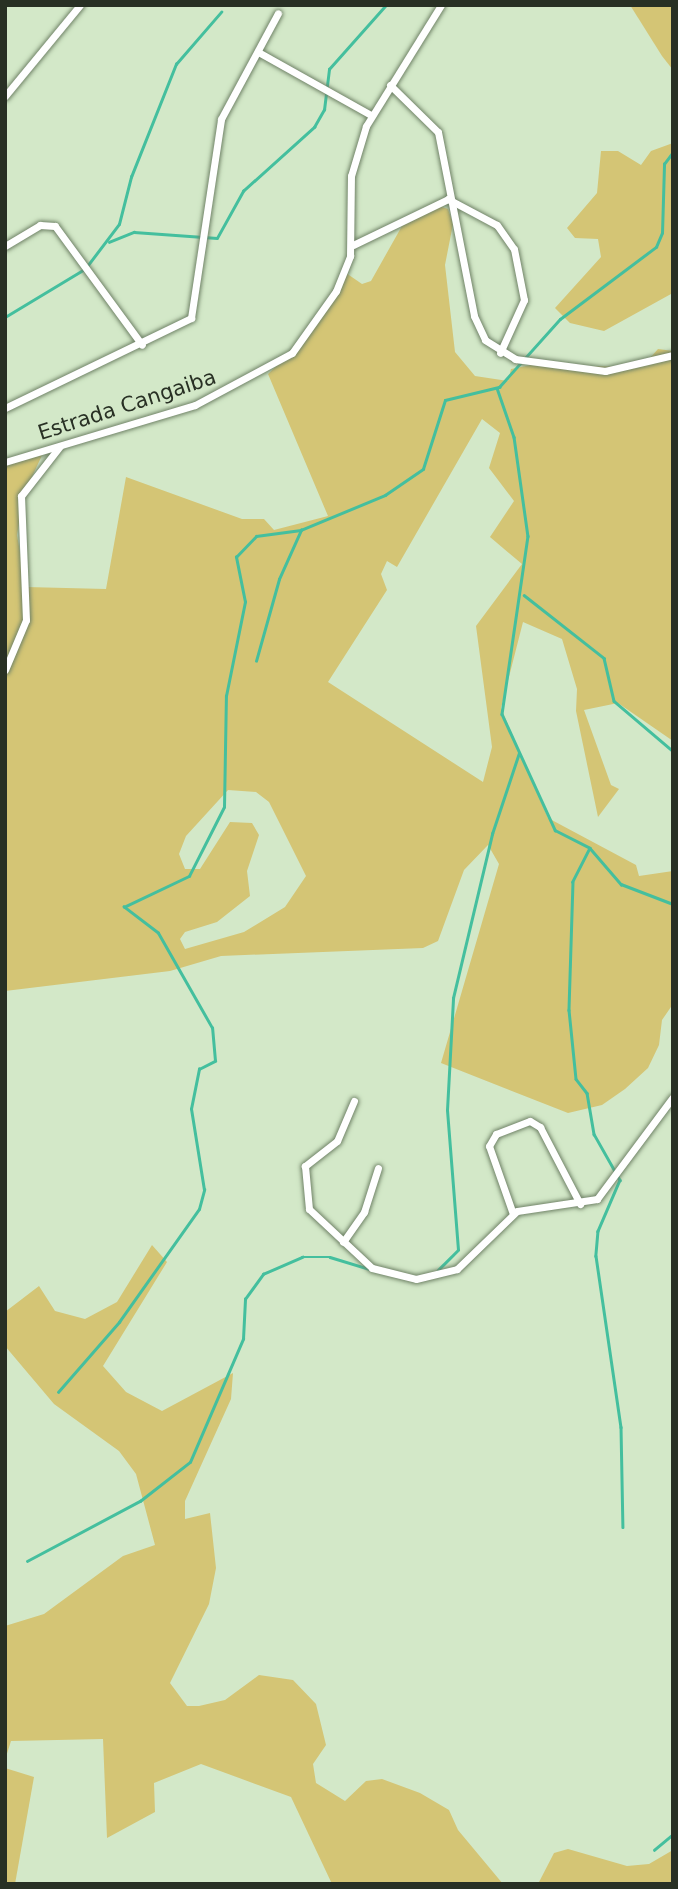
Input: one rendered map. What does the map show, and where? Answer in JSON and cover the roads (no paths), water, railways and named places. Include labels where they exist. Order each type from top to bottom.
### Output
[{"type":"street","points":[[5,96],[80,5]]},
{"type":"street","name":"Estrada Cangaiba","points":[[5,462],[186,409],[271,369],[314,325],[353,245],[353,159],[371,115],[440,5]]},
{"type":"street","points":[[5,408],[177,330],[197,307],[221,119],[260,53],[278,13]]},
{"type":"street","points":[[260,53],[371,115]]},
{"type":"street","points":[[390,85],[438,132],[448,198],[468,259],[477,325],[500,352],[617,372],[655,355],[673,355]]},
{"type":"street","points":[[353,245],[448,198]]},
{"type":"street","points":[[448,198],[497,225],[514,249],[524,306],[500,352]]},
{"type":"street","points":[[5,246],[40,225],[55,226],[142,345]]},
{"type":"street","points":[[5,670],[26,620],[21,496],[60,445]]},
{"type":"street","points":[[354,1101],[337,1141],[304,1170],[309,1209],[343,1242],[387,1275],[431,1278],[467,1261],[513,1214],[593,1201],[614,1181],[673,1097]]},
{"type":"street","points":[[513,1214],[489,1146],[496,1135],[530,1121],[540,1127],[580,1204]]},
{"type":"street","points":[[343,1242],[364,1212],[378,1168]]},
{"type":"waterway","points":[[109,242],[134,232],[217,238],[243,191],[314,127],[324,110],[329,69],[386,5]]},
{"type":"waterway","points":[[88,265],[119,224],[131,177],[176,64],[221,12]]},
{"type":"waterway","points":[[58,1392],[119,1322],[199,1209],[204,1190],[191,1109],[199,1069],[215,1061],[212,1028],[158,933],[124,907],[189,876],[224,807],[226,696],[245,602],[236,557],[256,536],[301,530],[385,495],[423,469],[445,400],[499,387],[560,319],[656,247],[662,233],[664,164],[673,152]]},
{"type":"waterway","points":[[5,317],[83,270]]},
{"type":"waterway","points":[[497,388],[514,437],[528,536],[502,714],[555,830],[590,848],[621,884],[673,904]]},
{"type":"waterway","points":[[256,661],[279,579],[301,530]]},
{"type":"waterway","points":[[524,595],[604,658],[614,701],[673,751]]},
{"type":"waterway","points":[[438,1270],[458,1250],[447,1110],[453,998],[492,834],[519,753]]},
{"type":"waterway","points":[[590,848],[573,882],[569,1010],[576,1079],[587,1093],[594,1134],[620,1180],[598,1231],[596,1256],[621,1427],[623,1527]]},
{"type":"waterway","points":[[27,1561],[140,1501],[190,1462],[243,1339],[245,1299],[263,1274],[302,1257],[330,1257],[376,1271]]},
{"type":"waterway","points":[[654,1850],[673,1834]]}]
